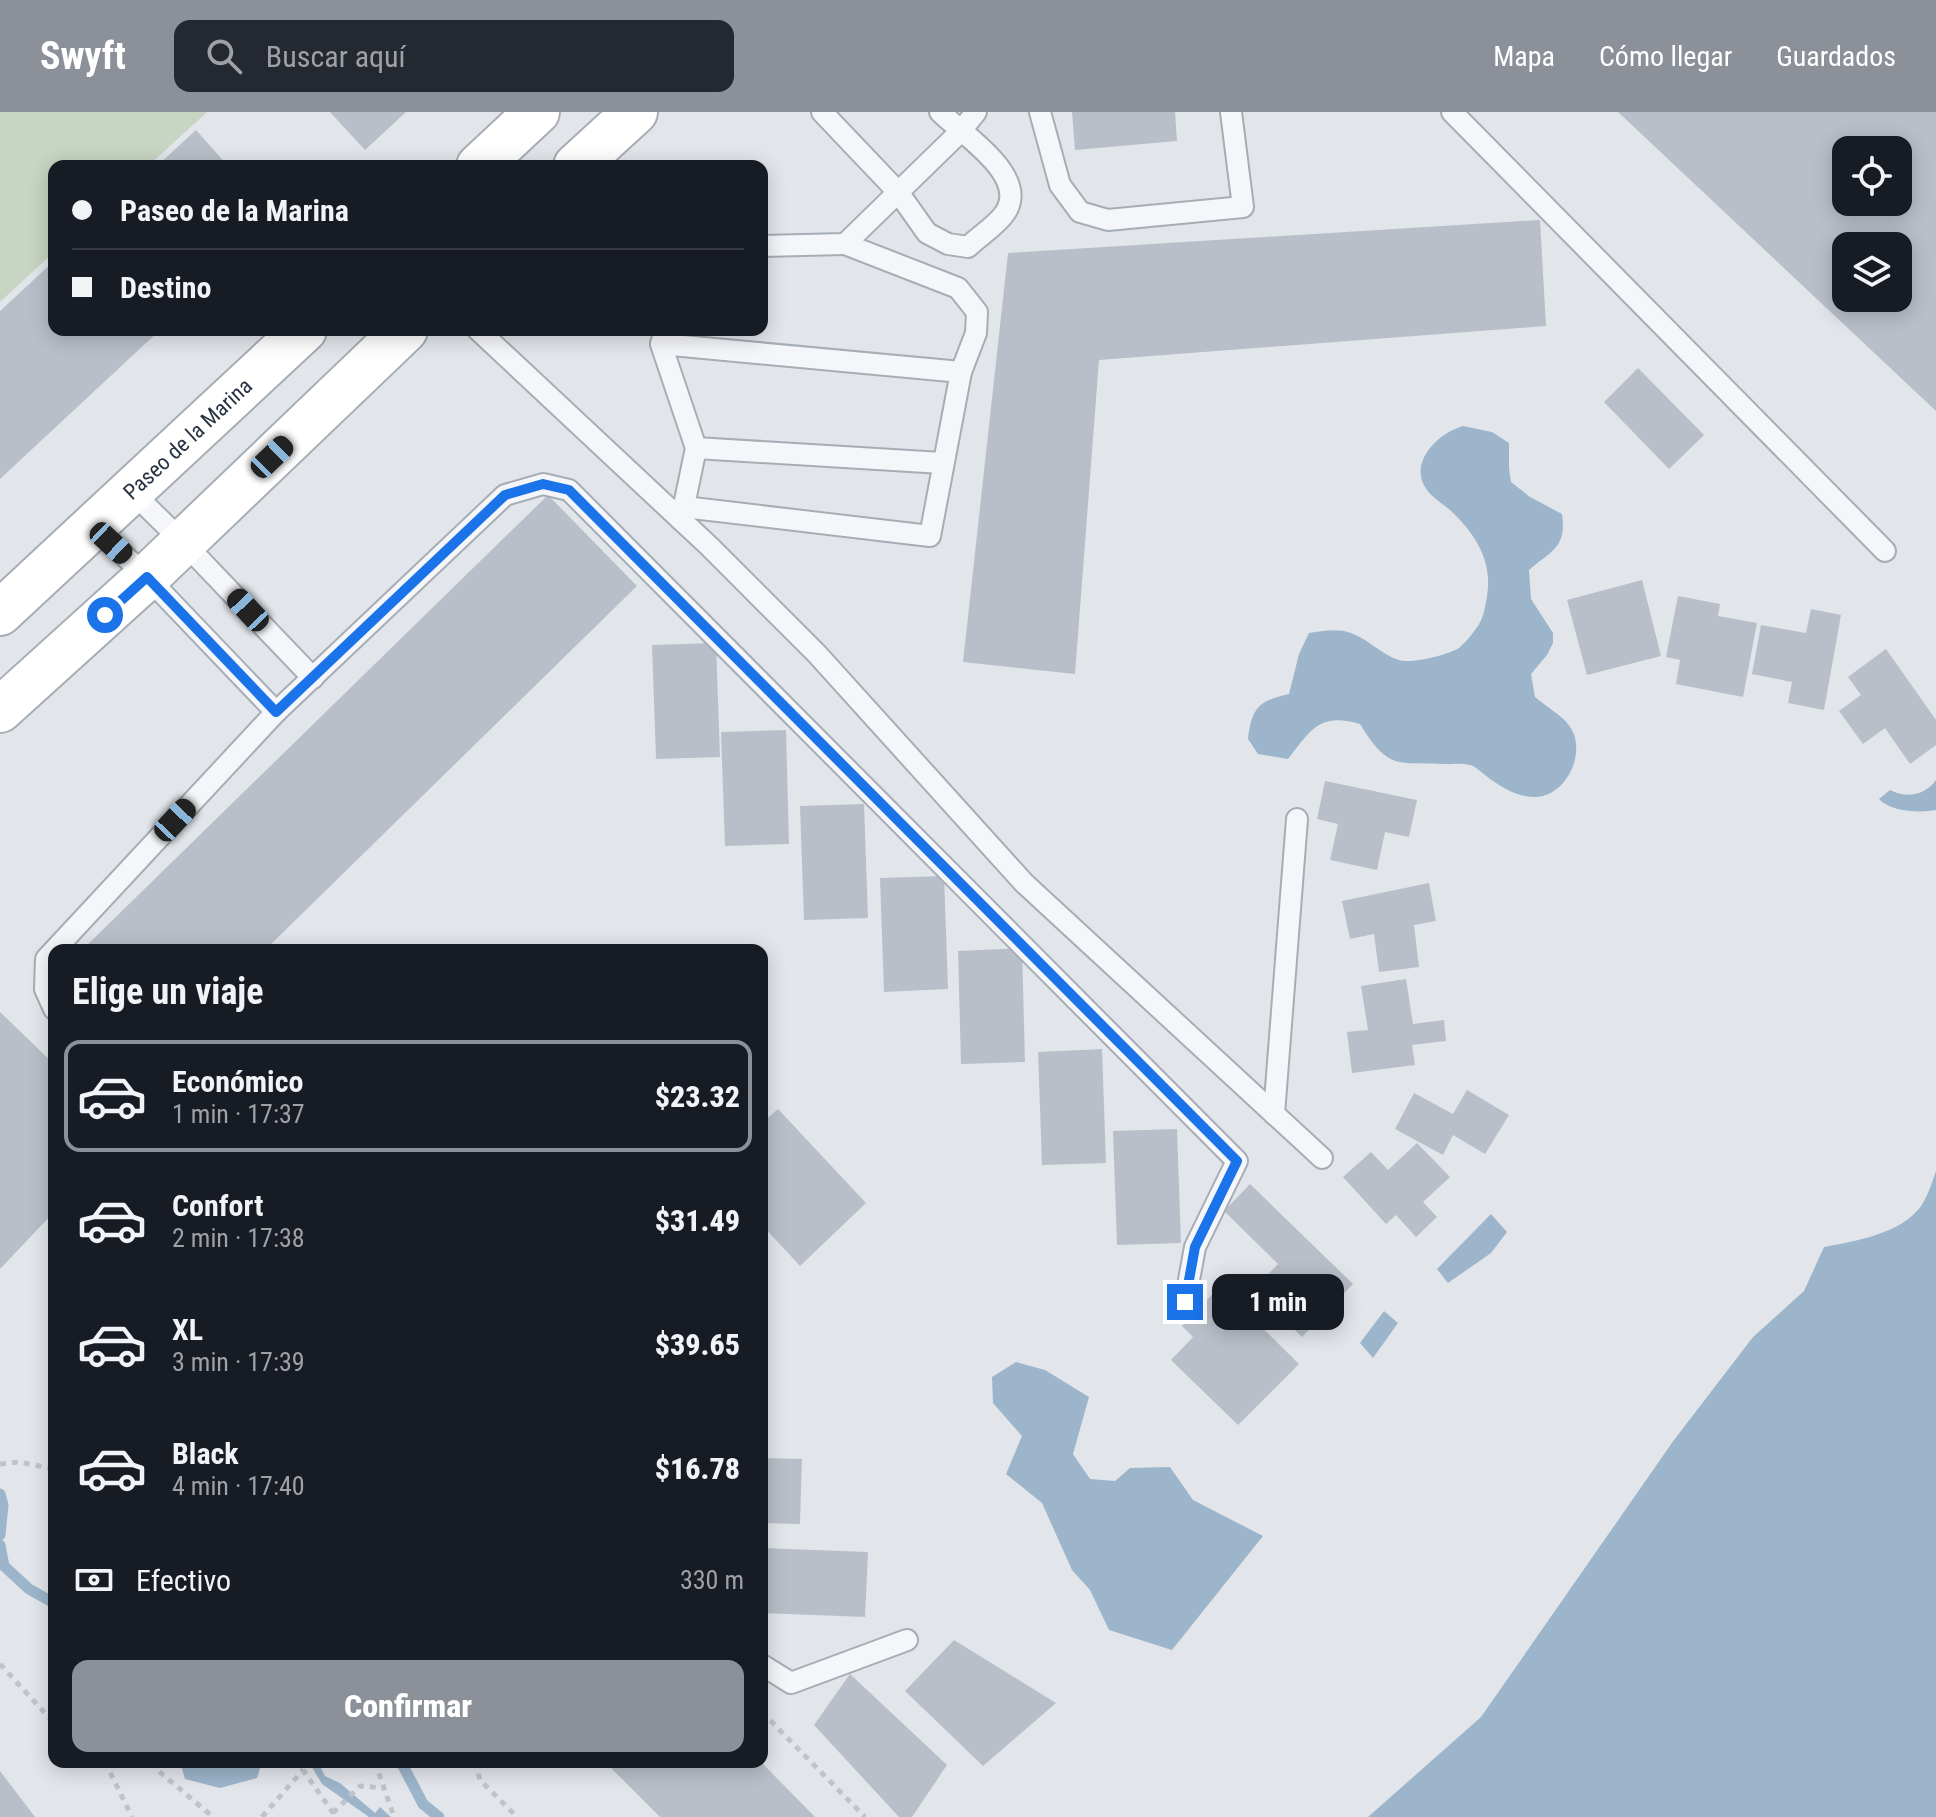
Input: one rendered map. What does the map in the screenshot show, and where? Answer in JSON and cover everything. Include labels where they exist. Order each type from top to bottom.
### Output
[{"type":"street","points":[[485,160],[537,112]]},
{"type":"street","points":[[583,160],[635,112]]},
{"type":"street","name":"Paseo de la Marina","points":[[0,613],[298,336]]},
{"type":"street","points":[[0,710],[147,577],[399,336]]},
{"type":"lane","points":[[822,112],[898,192],[927,233],[948,244],[968,247],[1004,213],[1011,198],[1009,182],[999,165],[940,112]]},
{"type":"lane","points":[[845,244],[960,132],[976,112]]},
{"type":"lane","points":[[1040,112],[1060,185],[1080,212],[1108,220],[1243,207],[1231,112]]},
{"type":"lane","points":[[1452,112],[1885,551]]},
{"type":"lane","points":[[682,514],[930,536],[961,372],[976,333],[977,312],[958,288],[845,244],[768,246]]},
{"type":"lane","points":[[485,336],[682,514],[817,654],[1024,883],[1322,1158]]},
{"type":"lane","points":[[682,514],[696,448],[663,337],[961,372]]},
{"type":"lane","points":[[696,448],[942,463]]},
{"type":"lane","points":[[60,944],[276,712],[505,495],[543,484],[569,490],[1237,1161],[1195,1247],[1185,1302]]},
{"type":"lane","points":[[131,491],[313,678]]},
{"type":"lane","points":[[93,526],[147,577],[276,712]]},
{"type":"lane","points":[[1274,1114],[1297,819]]},
{"type":"lane","points":[[48,957],[45,989],[48,996]]},
{"type":"lane","points":[[768,1669],[791,1683],[907,1640]]},
{"type":"path","points":[[0,1464],[19,1462],[48,1468]]},
{"type":"path","points":[[0,1664],[48,1716]]},
{"type":"path","points":[[768,1718],[865,1817]]},
{"type":"path","points":[[108,1768],[132,1817]]},
{"type":"path","points":[[155,1768],[213,1817]]},
{"type":"path","points":[[262,1817],[306,1768]]},
{"type":"path","points":[[377,1768],[394,1817]]},
{"type":"path","points":[[477,1768],[480,1780],[517,1817]]},
{"type":"path","points":[[303,1770],[335,1815],[360,1786],[383,1788]]},
{"type":"green space","points":[[0,112],[207,112],[155,160],[48,160],[48,258],[0,302]]},
{"type":"water","points":[[1463,426],[1492,432],[1509,443],[1511,482],[1530,497],[1562,514],[1560,542],[1529,570],[1531,599],[1553,633],[1553,643],[1547,655],[1531,674],[1535,697],[1561,717],[1574,734],[1575,758],[1565,780],[1546,795],[1521,795],[1502,787],[1470,765],[1396,761],[1379,750],[1360,724],[1335,720],[1317,726],[1288,759],[1258,754],[1248,739],[1252,720],[1263,703],[1289,694],[1299,654],[1309,633],[1346,631],[1393,658],[1412,661],[1454,651],[1478,626],[1487,596],[1485,559],[1467,528],[1427,490],[1421,470],[1428,450],[1435,442]]},
{"type":"water","points":[[1936,780],[1936,810],[1898,809],[1879,799],[1890,790],[1909,795],[1921,792]]},
{"type":"water","points":[[1936,1171],[1936,1817],[1368,1817],[1481,1717],[1674,1440],[1753,1337],[1804,1291],[1824,1247],[1877,1235],[1902,1223],[1921,1206]]},
{"type":"water","points":[[1491,1214],[1507,1232],[1491,1253],[1448,1283],[1437,1269]]},
{"type":"water","points":[[1384,1311],[1398,1323],[1373,1358],[1360,1343]]},
{"type":"water","points":[[1016,1362],[1045,1370],[1089,1397],[1073,1454],[1090,1479],[1115,1481],[1130,1468],[1170,1467],[1193,1500],[1263,1536],[1172,1650],[1109,1630],[1090,1590],[1072,1570],[1042,1503],[1006,1474],[1022,1436],[993,1403],[992,1377]]},
{"type":"water","points":[[182,1768],[260,1768],[257,1778],[220,1788],[185,1779]]},
{"type":"water","points":[[313,1768],[321,1768],[325,1776],[340,1783],[375,1813],[380,1807],[391,1817],[369,1817],[322,1784]]},
{"type":"building","points":[[330,112],[406,112],[365,150]]},
{"type":"building","points":[[1072,112],[1175,112],[1177,141],[1075,150]]},
{"type":"building","points":[[1618,112],[1936,112],[1936,411]]},
{"type":"building","points":[[196,130],[223,160],[164,160]]},
{"type":"building","points":[[1540,220],[1546,326],[1099,360],[1075,674],[963,662],[1008,253]]},
{"type":"building","points":[[48,267],[48,336],[154,336],[0,479],[0,311]]},
{"type":"building","points":[[1638,368],[1704,435],[1669,469],[1604,402]]},
{"type":"building","points":[[548,495],[637,586],[271,944],[88,944]]},
{"type":"building","points":[[1642,580],[1661,656],[1587,675],[1567,600]]},
{"type":"building","points":[[1678,596],[1720,604],[1718,616],[1757,623],[1743,697],[1676,684],[1680,660],[1666,657]]},
{"type":"building","points":[[1811,609],[1841,615],[1824,710],[1788,703],[1792,682],[1752,674],[1761,625],[1806,633]]},
{"type":"building","points":[[716,643],[720,757],[656,759],[652,645]]},
{"type":"building","points":[[1886,649],[1936,720],[1936,745],[1910,764],[1885,728],[1863,744],[1839,711],[1861,695],[1848,677]]},
{"type":"building","points":[[786,730],[789,844],[725,846],[721,732]]},
{"type":"building","points":[[1325,781],[1417,800],[1409,837],[1385,832],[1377,870],[1330,860],[1338,824],[1317,819]]},
{"type":"building","points":[[864,804],[868,918],[804,920],[800,806]]},
{"type":"building","points":[[944,876],[948,989],[884,992],[880,878]]},
{"type":"building","points":[[1429,883],[1436,921],[1414,925],[1419,967],[1379,972],[1374,934],[1350,939],[1342,901]]},
{"type":"building","points":[[1022,948],[1025,1062],[961,1064],[958,951]]},
{"type":"building","points":[[1406,979],[1413,1024],[1444,1020],[1446,1041],[1412,1045],[1415,1065],[1352,1073],[1347,1032],[1368,1030],[1361,986]]},
{"type":"building","points":[[0,1012],[48,1058],[48,1218],[0,1269]]},
{"type":"building","points":[[1102,1049],[1106,1163],[1042,1165],[1038,1052]]},
{"type":"building","points":[[1467,1090],[1509,1115],[1485,1154],[1453,1135],[1443,1155],[1395,1129],[1414,1093],[1453,1114]]},
{"type":"building","points":[[778,1109],[866,1203],[800,1266],[768,1231],[768,1118]]},
{"type":"building","points":[[1177,1129],[1181,1243],[1117,1245],[1113,1131]]},
{"type":"building","points":[[1417,1143],[1450,1177],[1423,1202],[1437,1217],[1416,1237],[1396,1215],[1386,1224],[1343,1177],[1371,1152],[1388,1170]]},
{"type":"building","points":[[1250,1184],[1353,1284],[1302,1337],[1253,1290],[1278,1264],[1224,1211]]},
{"type":"building","points":[[1220,1286],[1299,1364],[1238,1425],[1171,1360],[1193,1337],[1182,1326]]},
{"type":"building","points":[[768,1458],[802,1459],[800,1524],[768,1523]]},
{"type":"building","points":[[768,1548],[868,1552],[865,1617],[768,1613]]},
{"type":"building","points":[[954,1640],[1056,1703],[983,1766],[905,1691]]},
{"type":"building","points":[[850,1674],[947,1765],[912,1817],[899,1817],[814,1725]]},
{"type":"building","points":[[611,1768],[767,1768],[815,1817],[660,1817]]},
{"type":"building","points":[[0,1771],[35,1817],[0,1817]]},
{"type":"waterway","points":[[0,1494],[3,1505],[0,1535]]},
{"type":"waterway","points":[[0,1545],[4,1566],[29,1589],[48,1600]]},
{"type":"waterway","points":[[404,1768],[423,1804],[439,1817]]},
{"type":"route","points":[[105,615],[147,577],[276,712],[505,495],[543,484],[569,490],[1237,1161],[1195,1247],[1185,1302]]}]
